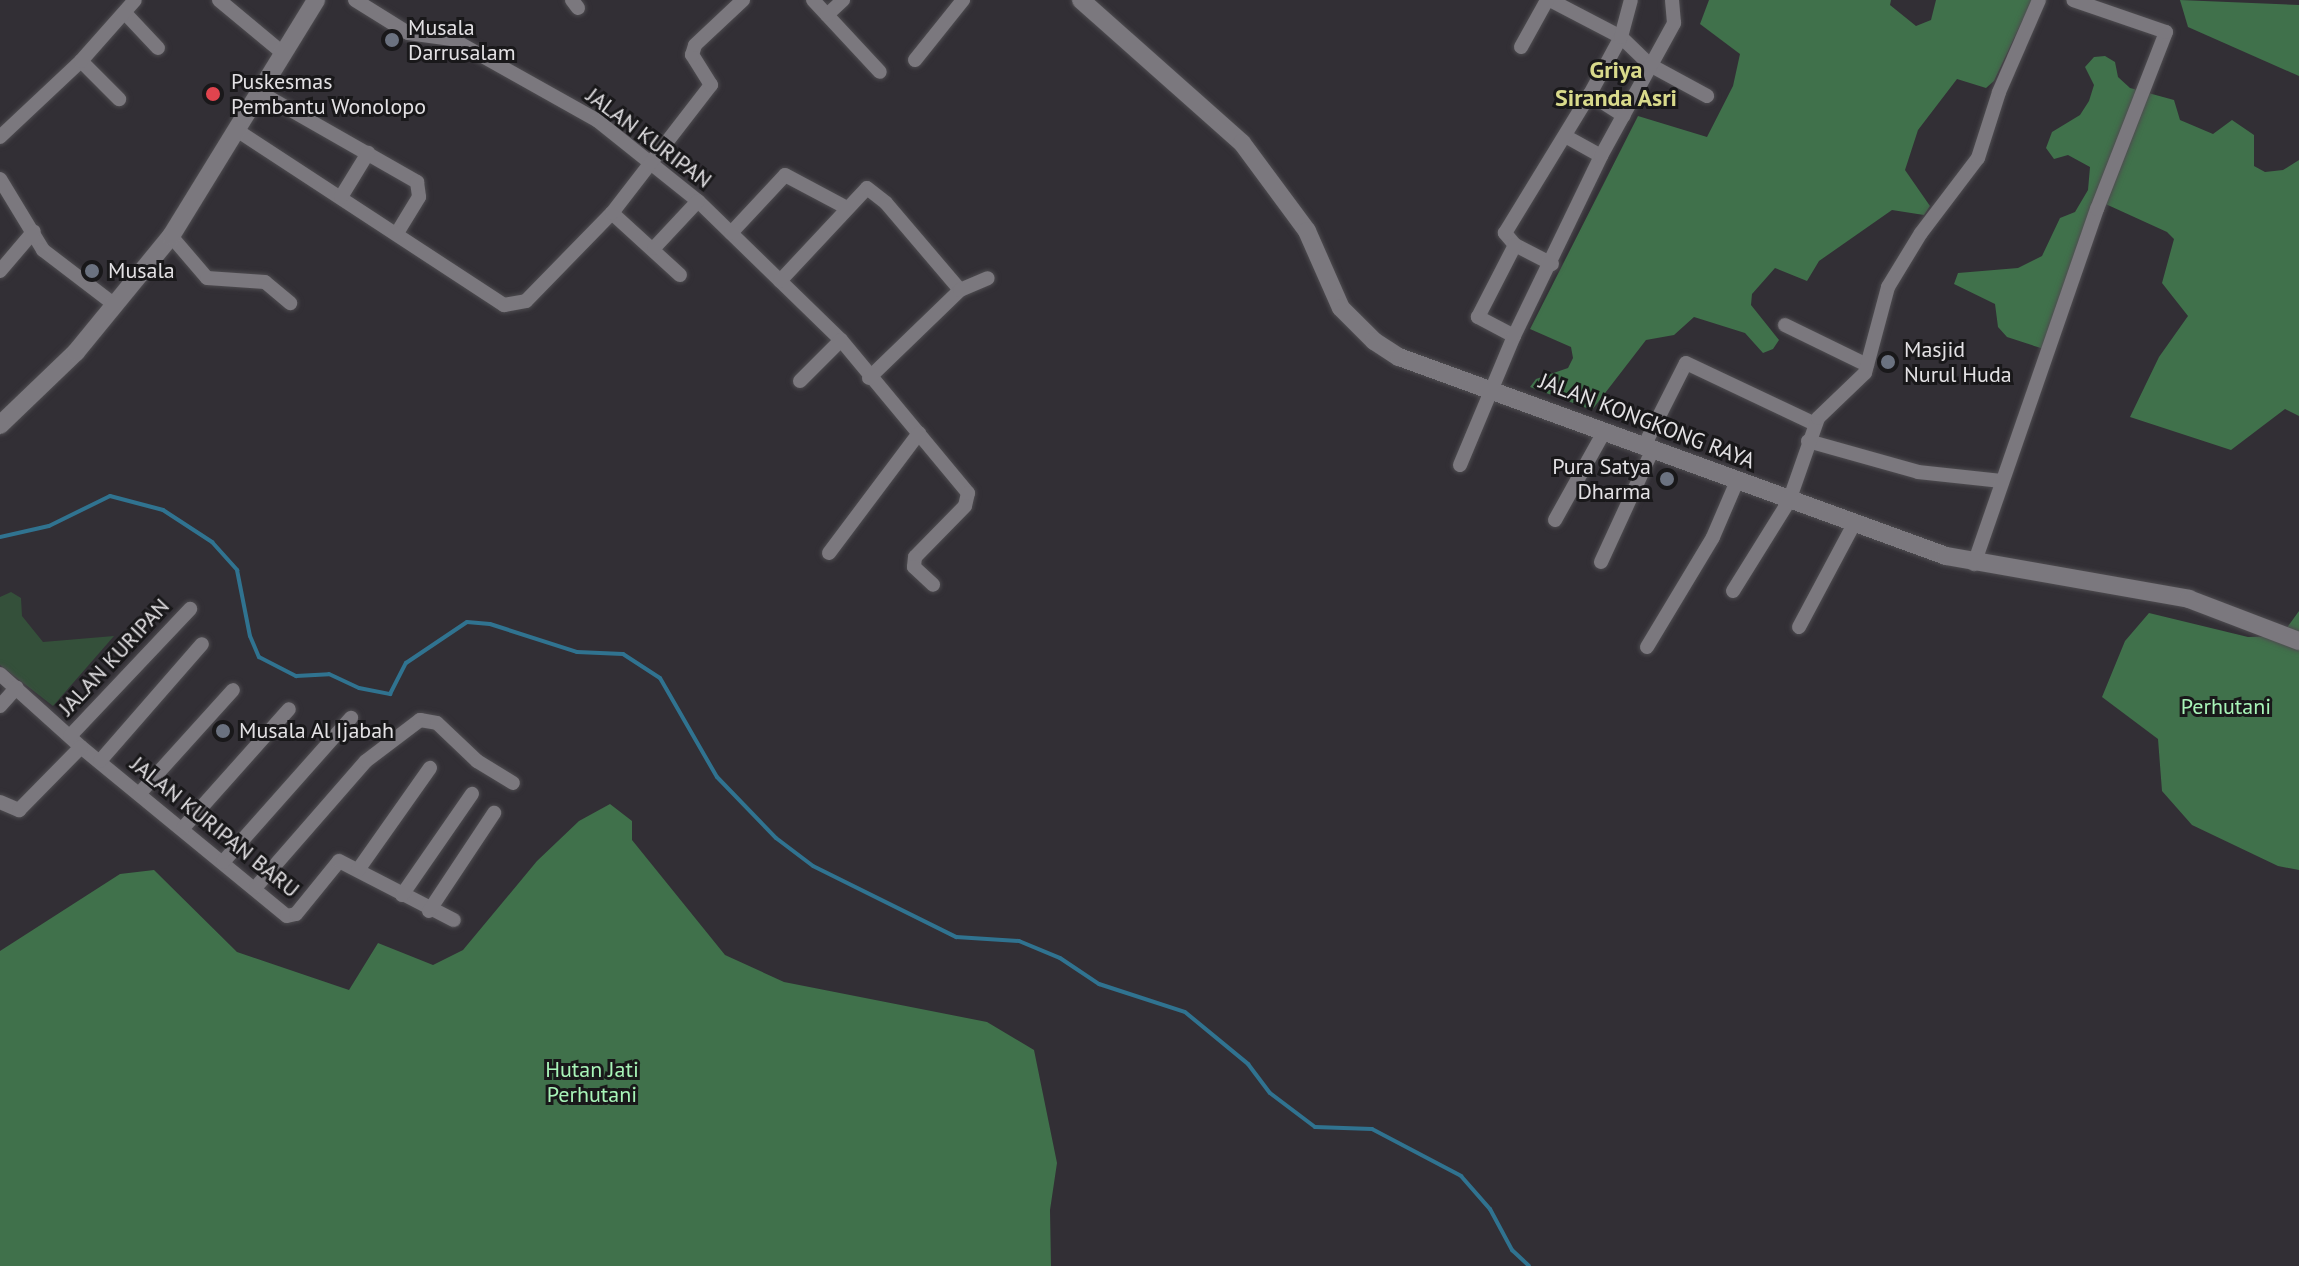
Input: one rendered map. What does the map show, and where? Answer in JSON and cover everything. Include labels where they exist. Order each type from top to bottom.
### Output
[{"type":"street","points":[[0,137],[81,61],[135,0]]},
{"type":"street","points":[[219,0],[284,54]]},
{"type":"street","points":[[2,419],[76,352],[171,236],[316,0]]},
{"type":"street","name":"JALAN KURIPAN","points":[[355,0],[408,33],[452,39],[598,121],[698,201],[841,340],[869,378],[968,493],[965,506],[915,557],[914,567],[933,585]]},
{"type":"street","points":[[238,131],[513,307],[526,301],[612,213],[711,85],[693,49],[743,0]]},
{"type":"street","points":[[813,0],[880,72]]},
{"type":"street","points":[[827,15],[843,0]]},
{"type":"street","points":[[915,60],[963,0]]},
{"type":"street","points":[[1521,47],[1548,0],[1621,37],[1650,65],[1707,96]]},
{"type":"street","points":[[1552,264],[1515,245],[1505,233],[1621,37],[1631,0]]},
{"type":"street","points":[[1460,465],[1514,336],[1552,264],[1601,156],[1674,23],[1672,0]]},
{"type":"street","points":[[1733,591],[1789,501],[1815,424],[1828,404],[1860,380],[1888,287],[1921,233],[1978,158],[1995,102],[2039,0]]},
{"type":"street","points":[[1974,564],[2166,32],[2073,0]]},
{"type":"street","name":"JALAN KONGKONG RAYA","points":[[1089,2],[1242,143],[1307,231],[1341,308],[1356,325],[1399,357],[1789,501],[1974,564],[2189,599],[2299,641]]},
{"type":"street","points":[[125,13],[158,48]]},
{"type":"street","points":[[81,61],[119,99]]},
{"type":"street","points":[[261,93],[368,153],[420,188],[397,233]]},
{"type":"street","points":[[1590,94],[1624,116]]},
{"type":"street","points":[[1565,136],[1601,156]]},
{"type":"street","points":[[341,197],[368,153]]},
{"type":"street","points":[[731,233],[785,175],[847,208]]},
{"type":"street","points":[[0,179],[43,250],[115,305]]},
{"type":"street","points":[[780,281],[860,191],[877,193],[960,290]]},
{"type":"street","points":[[654,248],[698,201]]},
{"type":"street","points":[[612,213],[654,248],[680,275]]},
{"type":"street","points":[[0,271],[34,231]]},
{"type":"street","points":[[171,236],[207,278],[265,282],[290,303]]},
{"type":"street","points":[[1514,336],[1478,317],[1515,245]]},
{"type":"street","points":[[869,378],[960,290],[988,278]]},
{"type":"street","points":[[1785,325],[1867,365]]},
{"type":"street","points":[[800,381],[841,340]]},
{"type":"street","points":[[1601,562],[1686,363],[1815,424]]},
{"type":"street","points":[[1555,520],[1604,432]]},
{"type":"street","points":[[829,553],[919,433]]},
{"type":"street","points":[[1808,441],[1918,472],[2002,481]]},
{"type":"street","points":[[1647,647],[1713,537],[1737,481]]},
{"type":"street","points":[[1799,627],[1854,524]]},
{"type":"street","name":"JALAN KURIPAN","points":[[70,736],[190,609]]},
{"type":"street","points":[[100,761],[202,644]]},
{"type":"street","name":"JALAN KURIPAN BARU","points":[[0,674],[81,747],[290,917],[334,863],[344,861],[358,870]]},
{"type":"street","points":[[0,706],[17,687]]},
{"type":"street","points":[[139,794],[233,690]]},
{"type":"street","points":[[183,828],[289,709]]},
{"type":"street","points":[[223,862],[351,718]]},
{"type":"street","points":[[256,887],[366,761],[420,720],[437,723],[477,761],[513,783]]},
{"type":"street","name":"JALAN KURIPAN","points":[[0,802],[19,810],[81,747]]},
{"type":"street","points":[[430,768],[358,870],[429,911],[454,920]]},
{"type":"street","points":[[402,895],[472,794]]},
{"type":"street","points":[[429,911],[494,813]]},
{"type":"green space","points":[[1709,0],[1891,0],[1890,5],[1916,26],[1931,20],[1936,0],[2032,0],[1994,81],[1986,88],[1957,79],[1918,130],[1905,170],[1930,206],[1924,215],[1892,210],[1819,261],[1807,281],[1775,268],[1752,294],[1751,305],[1779,340],[1773,349],[1763,353],[1745,333],[1694,317],[1674,335],[1646,340],[1592,410],[1530,387],[1536,379],[1568,368],[1573,358],[1571,347],[1530,329],[1638,116],[1707,137],[1733,86],[1740,54],[1700,24]]},
{"type":"green space","points":[[2180,0],[2299,5],[2299,76],[2188,27]]},
{"type":"green space","points":[[2105,56],[2115,62],[2118,77],[2130,88],[2174,100],[2180,120],[2213,134],[2232,120],[2254,135],[2254,166],[2265,172],[2283,170],[2299,160],[2299,416],[2285,409],[2231,450],[2130,417],[2159,357],[2188,316],[2162,283],[2174,239],[2167,232],[2099,201],[2047,350],[2007,337],[1998,327],[1995,304],[1954,284],[1958,273],[2018,268],[2042,256],[2060,218],[2075,212],[2088,190],[2090,167],[2068,155],[2054,159],[2046,148],[2052,132],[2080,115],[2089,101],[2094,85],[2085,67],[2094,57]]},
{"type":"green space","points":[[11,592],[21,598],[22,616],[43,642],[114,636],[53,706],[0,665],[0,597]]},
{"type":"green space","name":"Perhutani","points":[[2299,611],[2299,870],[2278,866],[2192,825],[2162,791],[2158,739],[2102,697],[2125,641],[2149,613],[2248,637],[2281,636]]},
{"type":"green space","name":"Hutan Jati Perhutani","points":[[610,804],[632,821],[632,840],[725,955],[784,982],[987,1022],[1034,1050],[1057,1163],[1050,1210],[1051,1266],[0,1266],[0,951],[120,874],[154,870],[237,952],[349,990],[378,943],[433,965],[463,950],[537,861],[579,821]]},
{"type":"waterway","points":[[0,537],[49,526],[110,496],[163,510],[212,542],[237,570],[250,636],[259,657],[296,676],[329,674],[359,688],[390,694],[406,663],[467,622],[490,624],[577,652],[623,654],[660,678],[717,777],[776,838],[813,866],[956,937],[1019,941],[1060,958],[1099,984],[1185,1012],[1248,1064],[1270,1093],[1315,1127],[1372,1129],[1461,1176],[1490,1209],[1512,1250],[1529,1266]]},
{"type":"place","name":"Musala Darrusalam","points":[[392,40]]},
{"type":"place","name":"Puskesmas Pembantu Wonolopo","points":[[213,94]]},
{"type":"place","name":"Musala","points":[[92,271]]},
{"type":"place","name":"Masjid Nurul Huda","points":[[1888,362]]},
{"type":"place","name":"Pura Satya Dharma","points":[[1667,479]]},
{"type":"place","name":"Musala Al Ijabah","points":[[223,731]]},
{"type":"district","name":"Griya Siranda Asri","points":[[1616,84]]}]
